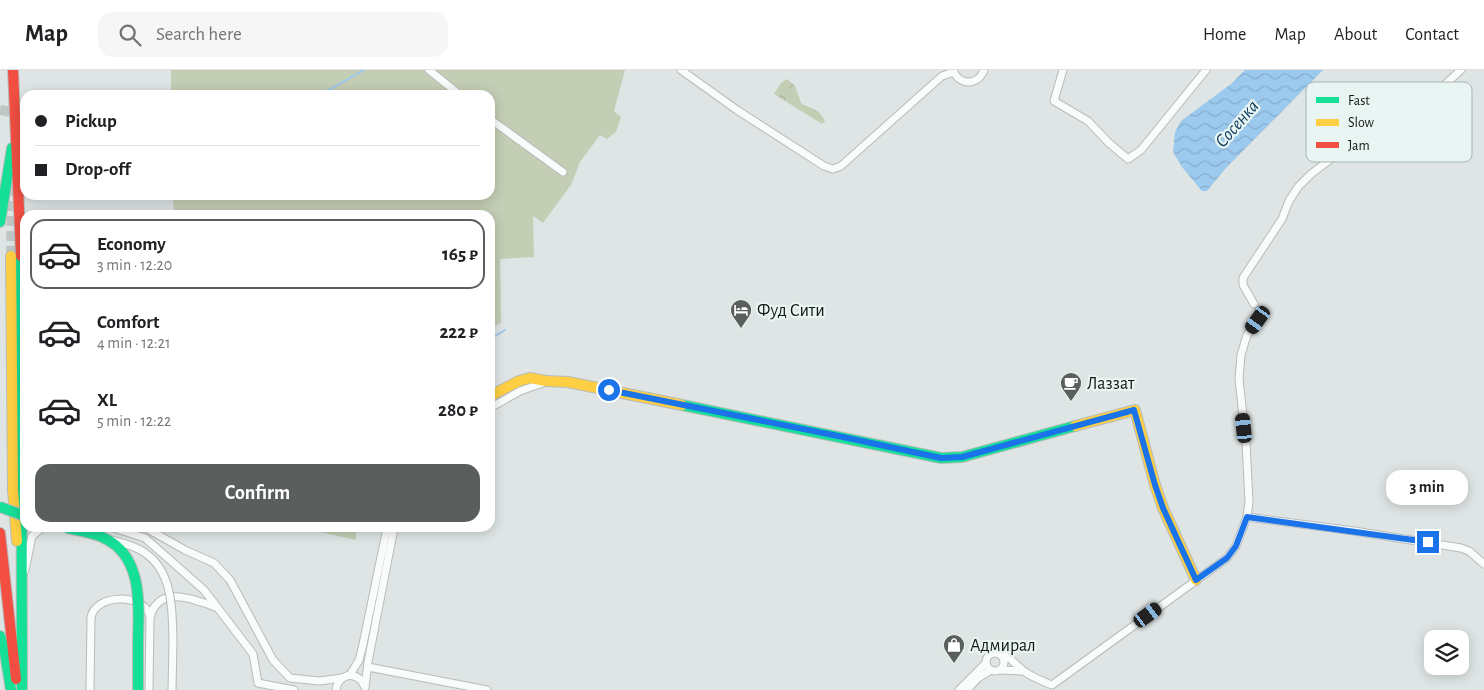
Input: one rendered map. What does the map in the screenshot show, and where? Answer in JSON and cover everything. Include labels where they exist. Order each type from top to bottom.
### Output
[{"type":"main road","points":[[12,70],[20,238]]},
{"type":"main road","points":[[0,222],[15,122]]},
{"type":"main road","points":[[12,256],[13,490],[15,531],[22,585]]},
{"type":"main road","points":[[495,394],[530,378],[568,382],[941,458],[962,457],[1134,410],[1163,508],[1196,580]]},
{"type":"main road","points":[[0,506],[20,514]]},
{"type":"main road","points":[[22,532],[22,690]]},
{"type":"main road","points":[[83,532],[101,537],[118,547],[134,575],[138,602],[138,690]]},
{"type":"main road","points":[[0,533],[18,690]]},
{"type":"main road","points":[[0,636],[5,653],[11,690]]},
{"type":"street","points":[[429,70],[454,90]]},
{"type":"street","points":[[681,70],[737,110],[824,166],[833,169],[841,166],[942,76],[953,71],[960,80],[971,82],[980,77],[984,70]]},
{"type":"street","points":[[1063,70],[1054,101],[1088,121],[1108,143],[1128,158],[1140,150],[1206,70]]},
{"type":"street","points":[[1448,82],[1461,70]]},
{"type":"street","points":[[495,123],[563,172]]},
{"type":"street","points":[[1254,304],[1243,285],[1243,278],[1282,219],[1298,187],[1327,162]]},
{"type":"street","points":[[959,690],[986,663],[990,655],[998,653],[1010,658],[1023,671],[1037,680],[1052,685],[1227,558],[1236,546],[1247,517],[1246,444],[1239,379],[1241,355],[1247,335],[1264,312]]},
{"type":"street","points":[[495,405],[520,391],[546,381]]},
{"type":"street","points":[[1247,517],[1461,548],[1469,551],[1484,564]]},
{"type":"street","points":[[22,585],[32,536],[37,532]]},
{"type":"street","points":[[126,532],[145,538],[204,590],[253,654],[258,682],[294,690]]},
{"type":"street","points":[[153,532],[185,550],[214,563],[230,580],[273,660],[290,678],[320,681],[350,675],[358,677],[365,688]]},
{"type":"street","points":[[350,675],[359,660],[362,649],[386,532]]},
{"type":"street","points":[[365,688],[393,532]]},
{"type":"street","points":[[101,537],[134,547],[146,554],[160,567],[165,576],[171,598],[173,641],[172,690]]},
{"type":"street","points":[[150,618],[157,605],[164,599],[173,597],[192,598],[218,608]]},
{"type":"street","points":[[90,690],[91,618],[93,610],[107,601],[132,600],[144,605],[149,611],[149,690]]},
{"type":"street","points":[[998,653],[1004,661],[1004,666],[1000,670]]},
{"type":"street","points":[[986,663],[991,670]]},
{"type":"street","points":[[368,668],[486,690]]},
{"type":"street","points":[[966,690],[978,678],[991,670],[1023,671]]},
{"type":"street","points":[[336,690],[337,684],[342,678]]},
{"type":"green space","points":[[171,70],[625,70],[614,111],[621,117],[616,132],[607,139],[600,135],[580,162],[571,185],[543,223],[533,216],[534,257],[500,259],[501,323],[495,326],[495,210],[174,210],[173,200],[495,200],[495,90],[171,90]]},
{"type":"green space","points":[[787,79],[795,86],[801,103],[817,111],[822,116],[825,121],[822,124],[774,94],[781,83]]},
{"type":"green space","points":[[320,532],[356,532],[356,540]]},
{"type":"water","name":"Сосенка","points":[[1245,70],[1323,70],[1311,82],[1306,82],[1306,87],[1225,169],[1207,191],[1202,191],[1182,167],[1173,152],[1175,132],[1181,121],[1231,84]]},
{"type":"waterway","points":[[329,90],[364,70]]},
{"type":"waterway","points":[[495,336],[505,330]]},
{"type":"tunnel","points":[[0,110],[11,112],[20,118]]},
{"type":"tunnel","points":[[11,256],[12,199],[20,179]]},
{"type":"traffic: fast","points":[[0,222],[12,148]]},
{"type":"traffic: fast","points":[[682,405],[941,458],[962,457],[1075,426]]},
{"type":"traffic: fast","points":[[0,507],[20,514]]},
{"type":"traffic: fast","points":[[22,532],[22,690]]},
{"type":"traffic: fast","points":[[86,532],[100,536],[117,546],[126,557],[132,569],[138,597],[138,641]]},
{"type":"traffic: fast","points":[[0,636],[5,653],[11,690]]},
{"type":"traffic: fast","points":[[138,641],[138,690]]},
{"type":"traffic: slow","points":[[11,256],[13,490],[17,541]]},
{"type":"traffic: slow","points":[[495,393],[519,381],[530,378],[568,382],[682,405]]},
{"type":"traffic: slow","points":[[1075,426],[1135,410],[1163,508],[1196,580]]},
{"type":"traffic: jam","points":[[13,70],[20,233]]},
{"type":"traffic: jam","points":[[0,533],[16,679]]},
{"type":"place","name":"Фуд Сити","points":[[741,329]]},
{"type":"place","name":"Лаззат","points":[[1071,402]]},
{"type":"place","name":"Адмирал","points":[[954,664]]},
{"type":"route","points":[[609,390],[941,458],[962,457],[1134,410],[1163,508],[1196,580],[1227,558],[1236,546],[1247,517],[1428,542]]}]
